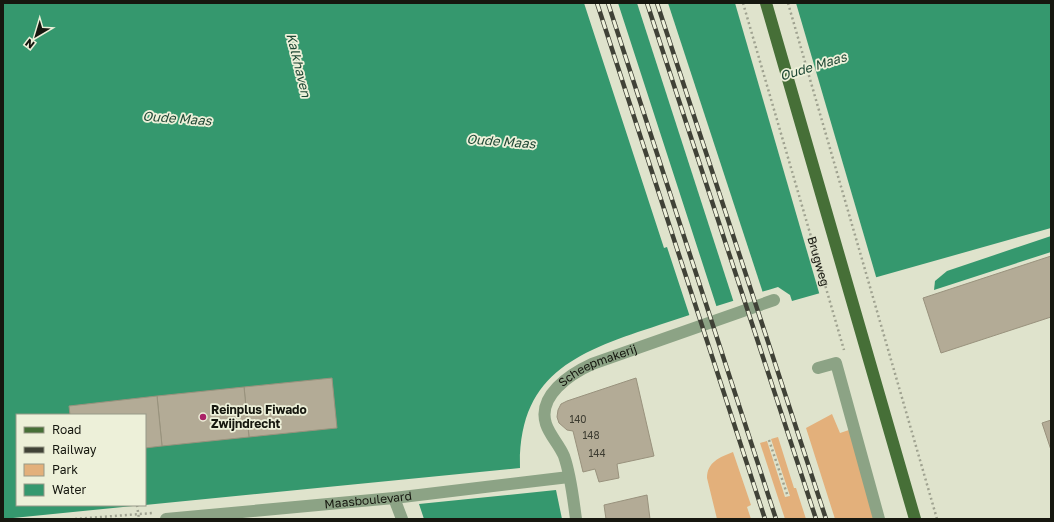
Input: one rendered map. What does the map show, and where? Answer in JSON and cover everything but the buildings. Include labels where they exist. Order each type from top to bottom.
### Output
[{"type":"main road","name":"Brugweg","points":[[766,3],[915,519]]},
{"type":"street","name":"Scheepmakerij","points":[[576,519],[564,456],[559,445],[550,432],[544,414],[545,406],[552,395],[570,376],[606,359],[774,300]]},
{"type":"street","points":[[818,368],[836,363],[880,519]]},
{"type":"street","name":"Maasboulevard","points":[[166,519],[394,498],[569,477]]},
{"type":"street","points":[[394,498],[402,519]]},
{"type":"path","name":"Brugweg","points":[[743,3],[845,356]]},
{"type":"path","points":[[788,3],[937,519]]},
{"type":"path","points":[[769,440],[788,496]]},
{"type":"path","points":[[138,506],[138,519]]},
{"type":"green space","points":[[832,414],[840,433],[852,429],[877,519],[835,519],[806,428]]},
{"type":"green space","points":[[778,437],[794,488],[796,488],[806,519],[785,519],[760,443],[767,441],[785,497],[790,496],[771,439]]},
{"type":"green space","points":[[733,452],[751,505],[747,507],[751,519],[717,519],[707,478],[708,472],[709,468],[715,461]]},
{"type":"water","points":[[3,3],[1051,3],[1051,228],[792,301],[790,295],[778,287],[674,320],[604,345],[580,356],[560,370],[543,387],[530,408],[522,435],[520,468],[146,505],[146,414],[16,414],[16,506],[133,506],[3,519]]},
{"type":"water","points":[[1051,236],[1051,252],[934,290],[935,281],[947,271]]},
{"type":"water","points":[[556,490],[562,519],[424,519],[419,504]]},
{"type":"pier","points":[[584,3],[618,3],[717,308],[690,317],[667,247],[664,248]]},
{"type":"pier","points":[[637,3],[668,3],[763,293],[734,303]]},
{"type":"pier","points":[[735,3],[796,3],[877,280],[820,296]]},
{"type":"railway","points":[[597,3],[765,519]]},
{"type":"railway","points":[[608,3],[776,519]]},
{"type":"railway","points":[[647,3],[816,519]]},
{"type":"railway","points":[[657,3],[826,519]]},
{"type":"place","name":"Reinplus Fiwado Zwijndrecht","points":[[203,417]]},
{"type":"water label","name":"Kalkhaven","points":[[299,65]]},
{"type":"water label","name":"Oude Maas","points":[[813,66]]},
{"type":"water label","name":"Oude Maas","points":[[177,118]]},
{"type":"water label","name":"Oude Maas","points":[[501,141]]}]
